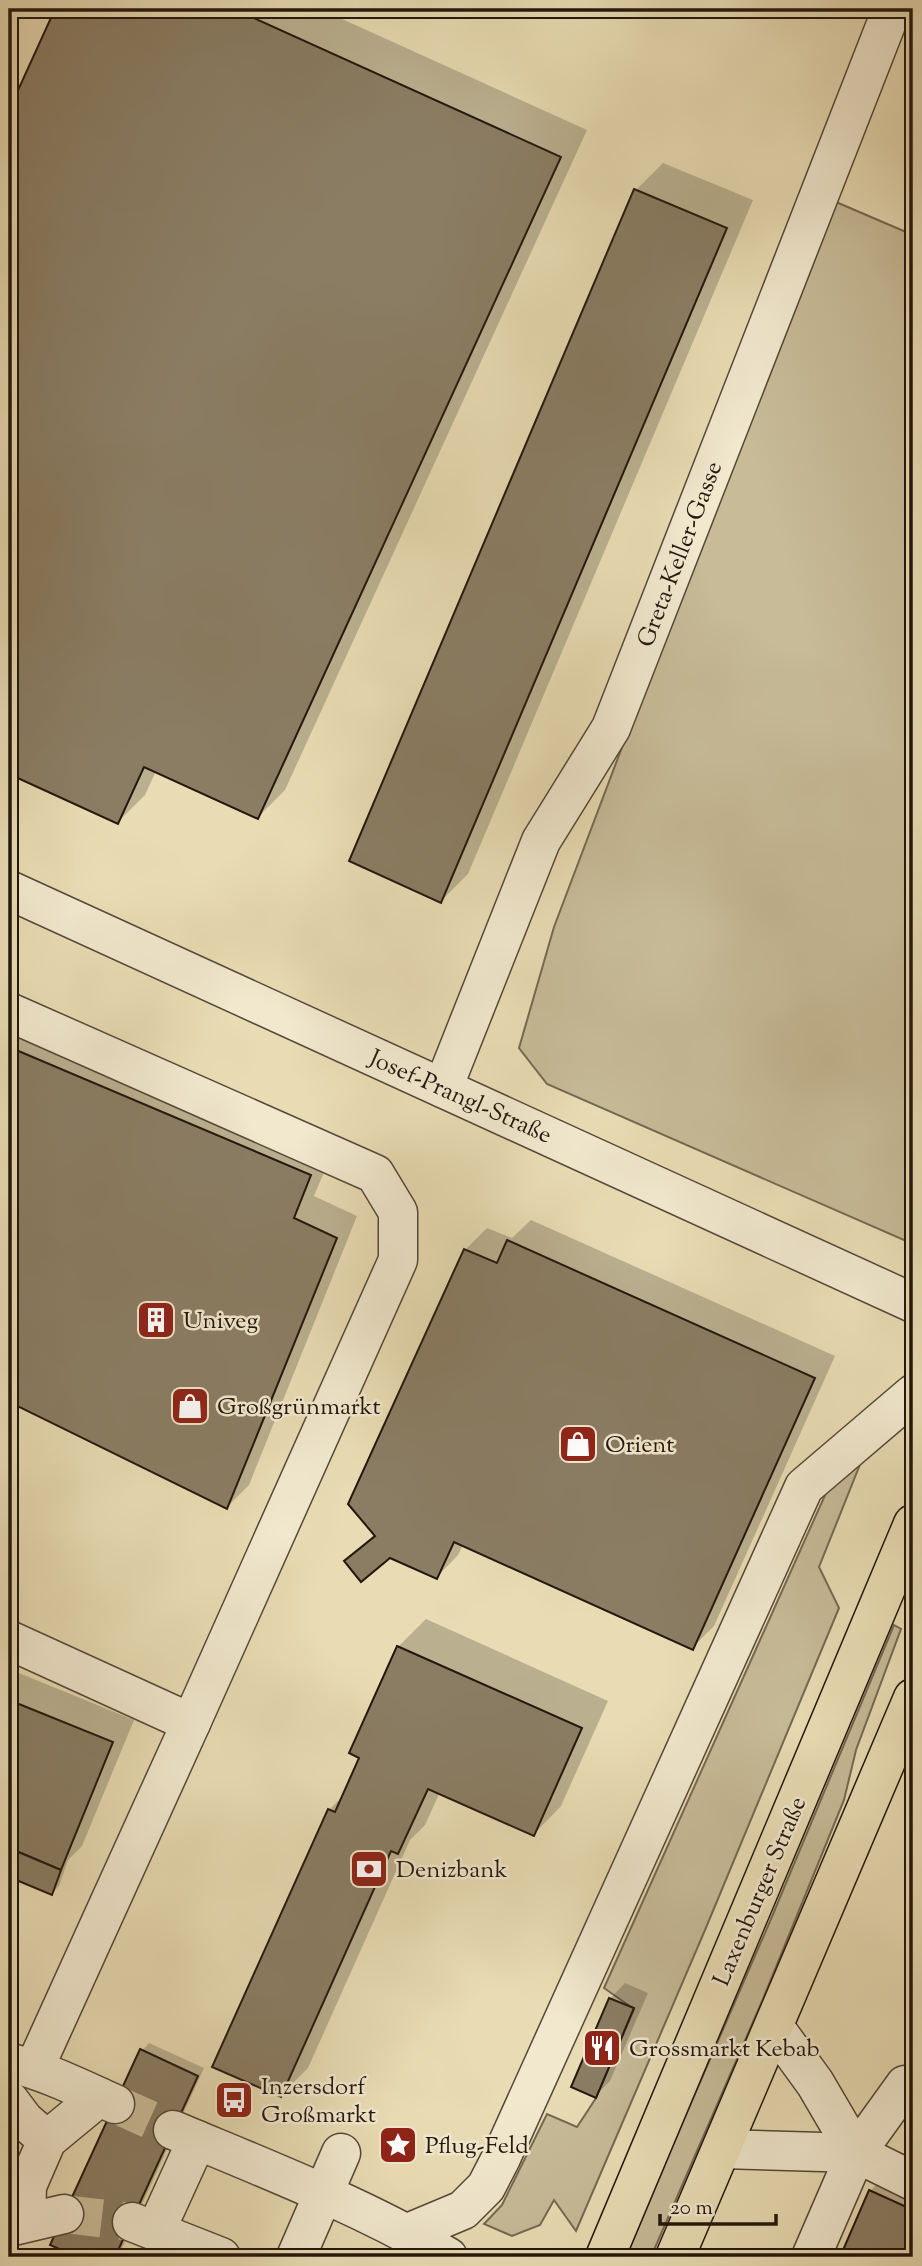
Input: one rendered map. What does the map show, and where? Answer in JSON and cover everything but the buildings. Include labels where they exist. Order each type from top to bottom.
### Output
[{"type":"main road","name":"Laxenburger Straße","points":[[605,2257],[913,1524]]},
{"type":"main road","points":[[675,2257],[909,1721]]},
{"type":"street","name":"Greta-Keller-Gasse","points":[[443,1088],[541,841],[611,728],[892,9]]},
{"type":"street","name":"Josef-Prangl-Straße","points":[[9,890],[913,1303]]},
{"type":"street","points":[[9,1012],[375,1174],[398,1212],[398,1260],[191,1723],[21,2066],[107,2101],[47,2140],[27,2186],[18,2225],[64,2214]]},
{"type":"street","points":[[408,2233],[463,2210],[486,2187],[804,1488],[913,1394]]},
{"type":"street","points":[[9,1640],[191,1723]]},
{"type":"street","points":[[775,2028],[815,2083],[856,2153]]},
{"type":"street","points":[[811,2257],[856,2153],[905,2085]]},
{"type":"street","points":[[9,2100],[24,2120],[47,2140]]},
{"type":"street","points":[[221,2257],[144,2226],[185,2135],[408,2233],[448,2257]]},
{"type":"street","points":[[722,2149],[856,2153],[913,2181]]},
{"type":"street","points":[[296,2257],[341,2153]]},
{"type":"shaded area","points":[[836,202],[913,235],[913,1244],[547,1084],[519,1048],[554,927],[652,668]]},
{"type":"shaded area","points":[[863,1457],[819,1567],[839,1608],[576,2231],[554,2200],[540,2225],[512,2236],[484,2224],[502,2205],[547,2114],[577,2127],[596,2098],[634,2009],[604,1988],[826,1493]]},
{"type":"shaded area","points":[[894,1625],[901,1629],[856,1750],[844,1800],[763,1999],[651,2257],[642,2257],[628,2248],[771,1919]]},
{"type":"tunnel","points":[[115,2104],[173,2130]]},
{"type":"tunnel","points":[[64,2214],[132,2222]]},
{"type":"place","name":"Univeg","points":[[156,1320]]},
{"type":"place","name":"Großgrünmarkt","points":[[190,1406]]},
{"type":"place","name":"Orient","points":[[578,1444]]},
{"type":"place","name":"Denizbank","points":[[369,1869]]},
{"type":"place","name":"Grossmarkt Kebab","points":[[602,2048]]},
{"type":"place","name":"Inzersdorf Großmarkt","points":[[234,2100]]},
{"type":"place","name":"Pflug-Feld","points":[[398,2145]]}]
